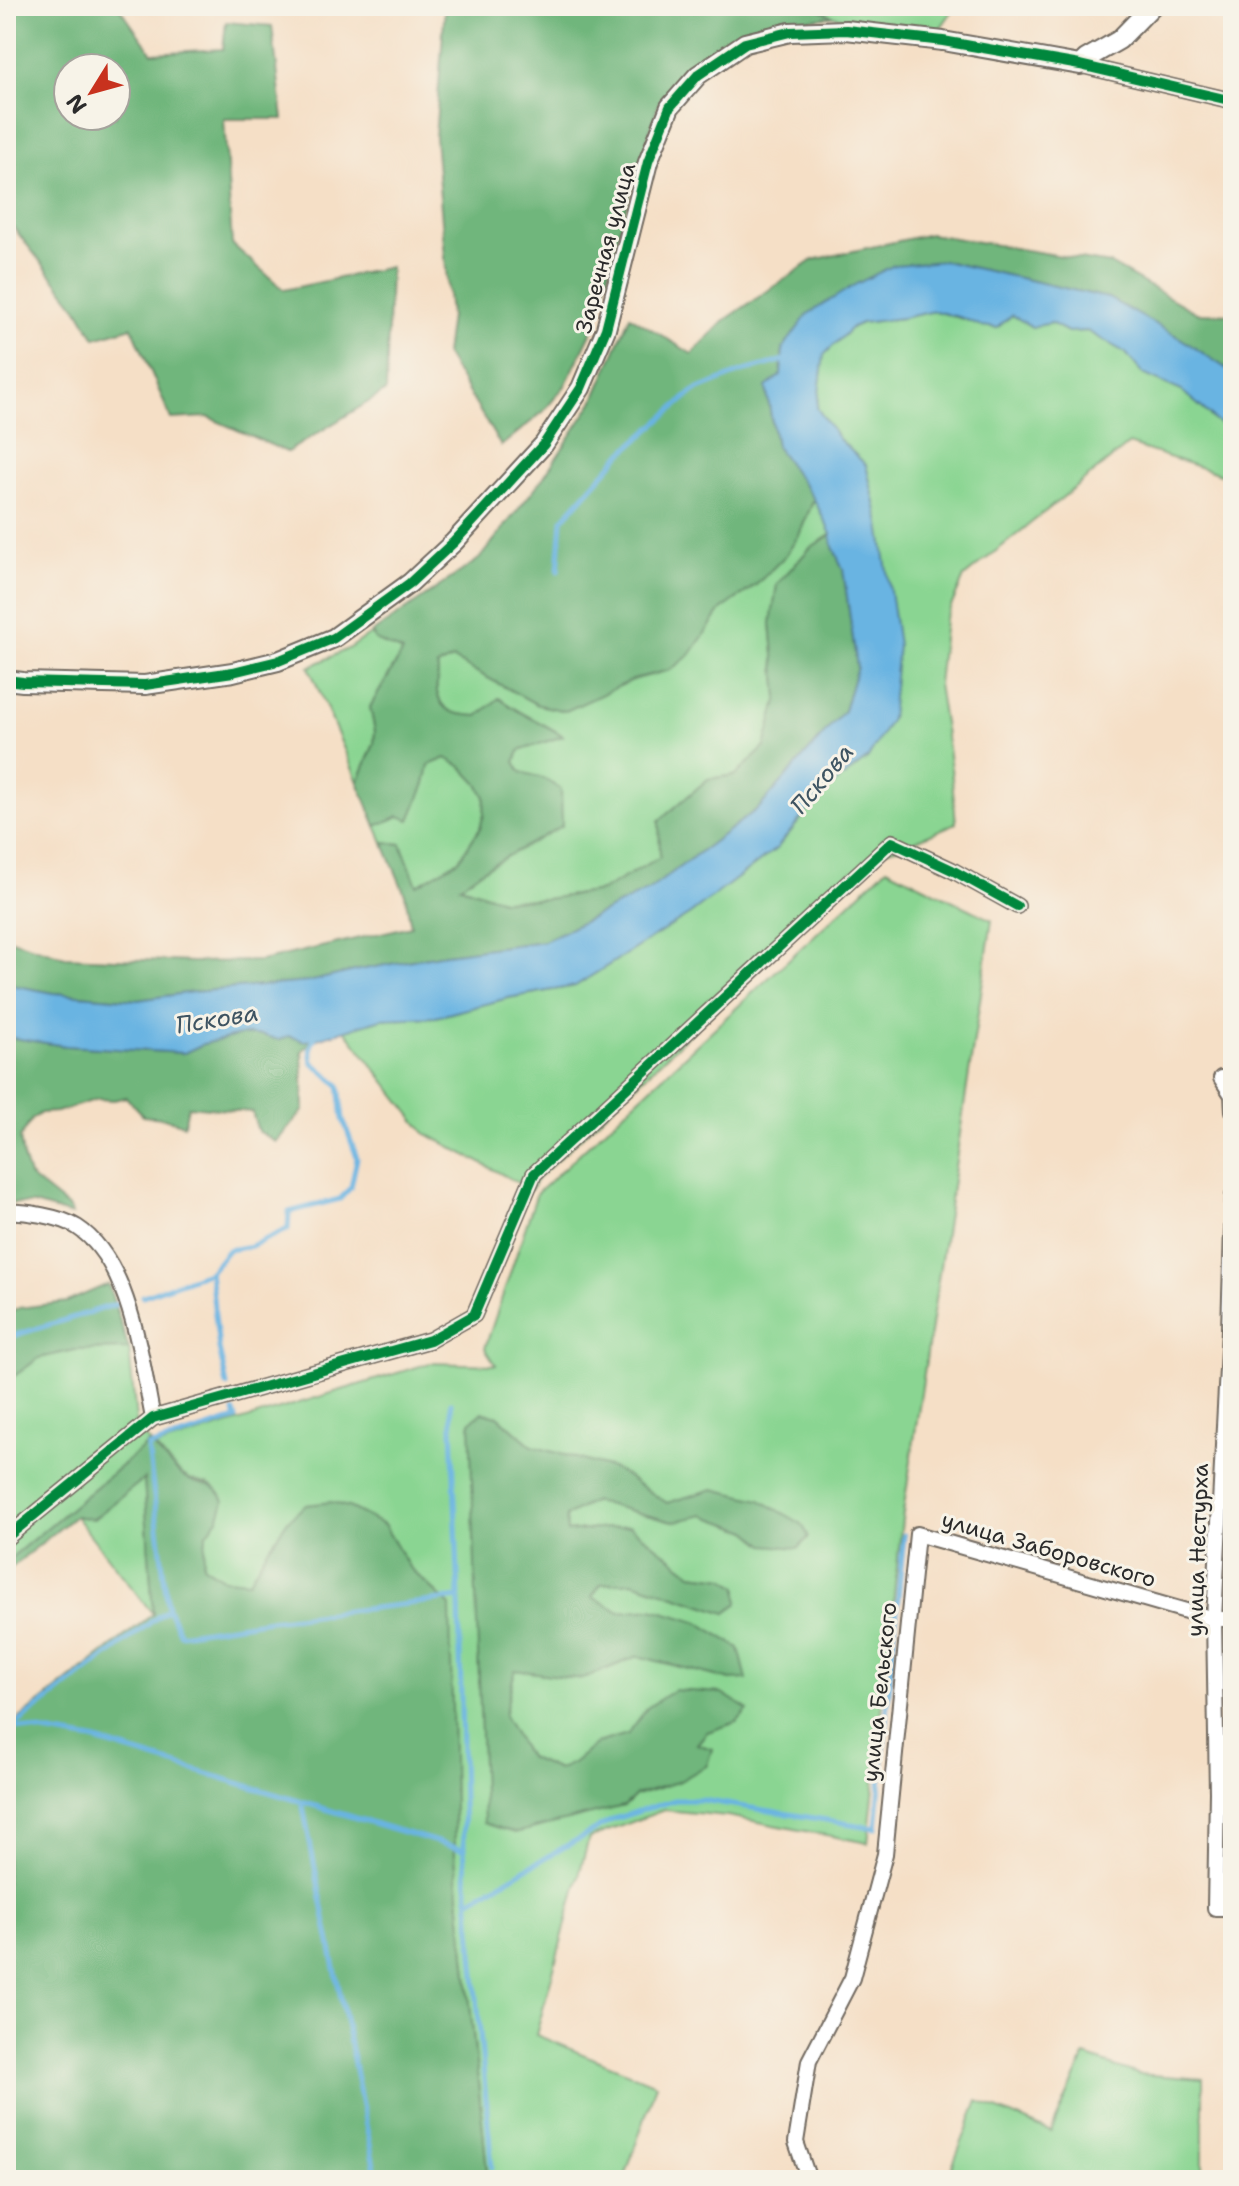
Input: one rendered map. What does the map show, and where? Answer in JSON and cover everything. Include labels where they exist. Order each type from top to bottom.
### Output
[{"type":"street","points":[[1080,65],[1119,40],[1152,6]]},
{"type":"street","name":"Заречная улица","points":[[6,680],[145,685],[233,672],[278,661],[334,638],[410,583],[454,542],[544,444],[581,388],[606,329],[648,162],[670,107],[698,75],[745,43],[790,32],[846,30],[943,41],[1080,65]]},
{"type":"street","points":[[1080,65],[1233,101]]},
{"type":"street","points":[[6,1538],[153,1418],[430,1340],[474,1315],[534,1174],[892,842],[952,870],[1017,906]]},
{"type":"street","points":[[1227,1078],[1233,1111]]},
{"type":"street","name":"улица Нестурха","points":[[1233,1195],[1231,1330],[1214,1619],[1217,1792],[1215,1908],[1233,1908]]},
{"type":"street","points":[[6,1211],[32,1212],[76,1226],[95,1243],[120,1284],[136,1333],[153,1418]]},
{"type":"street","name":"улица Заборовского","points":[[917,1534],[1214,1619],[1233,1619]]},
{"type":"street","name":"улица Бельского","points":[[809,2180],[796,2142],[809,2061],[852,1978],[885,1854],[917,1534]]},
{"type":"green space","points":[[6,6],[118,6],[152,53],[223,49],[226,22],[272,26],[283,119],[224,119],[232,244],[284,290],[390,267],[386,391],[287,452],[208,417],[171,419],[132,327],[95,338],[78,309],[13,227],[6,229]]},
{"type":"green space","points":[[445,6],[814,6],[832,16],[746,29],[699,59],[659,102],[619,231],[597,321],[565,386],[543,412],[501,446],[445,354],[450,316],[435,138]]},
{"type":"green space","points":[[814,6],[956,6],[939,30],[832,16]]},
{"type":"green space","points":[[930,234],[1110,264],[1197,313],[1233,314],[1233,373],[1180,338],[1108,298],[944,261],[783,348],[781,375],[766,388],[776,445],[814,499],[799,535],[786,555],[757,584],[721,610],[690,655],[670,670],[637,678],[566,711],[538,705],[453,659],[437,666],[439,699],[452,712],[478,716],[499,698],[563,736],[519,751],[515,762],[521,772],[542,778],[561,789],[562,826],[484,869],[460,886],[502,900],[546,899],[601,891],[660,857],[659,821],[708,779],[736,775],[765,747],[778,697],[771,623],[777,584],[810,548],[832,534],[833,547],[843,569],[857,667],[844,711],[760,807],[649,890],[544,941],[439,955],[308,982],[138,1000],[54,993],[6,984],[6,938],[65,957],[192,962],[261,961],[411,926],[405,894],[383,842],[401,844],[417,885],[459,860],[480,828],[485,797],[462,767],[446,758],[429,765],[425,784],[410,820],[399,816],[376,826],[358,782],[374,744],[370,707],[403,652],[375,640],[372,633],[479,559],[543,478],[593,402],[630,316],[692,354],[725,320],[813,260]]},
{"type":"green space","points":[[935,311],[997,328],[1012,315],[1032,327],[1051,323],[1068,332],[1087,331],[1126,353],[1143,374],[1182,391],[1233,433],[1233,478],[1129,444],[964,577],[945,620],[938,684],[956,823],[900,847],[882,851],[537,1179],[531,1190],[425,1133],[345,1030],[381,1019],[436,1017],[508,998],[575,986],[690,914],[777,848],[821,794],[868,758],[880,524],[866,465],[839,439],[817,408],[823,355],[852,327],[861,323]]},
{"type":"green space","points":[[814,499],[832,534],[810,548],[771,623],[778,697],[765,747],[736,775],[708,779],[660,821],[660,857],[601,891],[546,899],[501,900],[459,885],[484,869],[542,778],[521,772],[515,762],[519,751],[562,735],[499,698],[478,716],[452,712],[439,699],[437,666],[453,659],[538,705],[670,670],[690,654],[721,610],[757,584],[799,535]]},
{"type":"green space","points":[[372,633],[375,640],[403,651],[370,707],[374,744],[358,782],[309,667],[350,648]]},
{"type":"green space","points":[[446,758],[462,767],[478,784],[485,797],[484,814],[480,828],[459,860],[417,886],[401,844],[383,842],[376,826],[399,816],[425,784],[429,765]]},
{"type":"green space","points":[[887,868],[992,920],[902,1520],[868,1843],[727,1816],[664,1810],[589,1838],[536,2035],[656,2084],[624,2180],[488,2180],[455,1857],[449,1605],[409,1567],[384,1525],[289,1519],[249,1581],[224,1579],[203,1565],[206,1535],[219,1517],[208,1484],[184,1476],[155,1447],[430,1363],[496,1365],[485,1348],[537,1193]],"holes":[[[498,1416],[532,1446],[615,1469],[667,1503],[714,1489],[765,1545],[748,1531],[703,1515],[672,1522],[594,1501],[566,1516],[566,1532],[630,1526],[692,1574],[725,1578],[726,1613],[633,1582],[601,1584],[592,1597],[620,1612],[652,1609],[731,1680],[638,1656],[582,1679],[515,1670],[504,1716],[528,1757],[558,1770],[573,1764],[597,1743],[628,1734],[647,1708],[737,1722],[707,1732],[697,1744],[680,1781],[636,1795],[624,1806],[484,1823]]]},
{"type":"green space","points":[[240,1035],[314,1040],[302,1051],[304,1110],[276,1142],[258,1131],[252,1112],[188,1106],[184,1125],[164,1118],[143,1116],[126,1097],[98,1099],[57,1112],[41,1113],[32,1119],[20,1138],[29,1176],[69,1208],[72,1215],[34,1204],[6,1203],[6,1037],[66,1046],[184,1053],[203,1044]]},
{"type":"green space","points":[[108,1284],[129,1349],[75,1350],[39,1358],[6,1382],[6,1315],[19,1308],[67,1302]]},
{"type":"green space","points":[[129,1349],[137,1429],[150,1442],[6,1562],[6,1382],[39,1358],[75,1350]]},
{"type":"green space","points":[[482,1412],[498,1416],[532,1446],[615,1469],[667,1503],[714,1489],[760,1500],[802,1524],[809,1537],[798,1548],[765,1545],[748,1531],[703,1515],[673,1522],[594,1501],[566,1516],[567,1532],[630,1526],[692,1574],[725,1578],[738,1587],[738,1603],[726,1613],[633,1582],[601,1584],[592,1597],[620,1612],[652,1609],[698,1622],[739,1648],[747,1679],[731,1680],[638,1656],[582,1679],[515,1670],[504,1716],[528,1757],[558,1770],[573,1763],[597,1743],[628,1734],[647,1708],[674,1690],[722,1693],[748,1710],[737,1722],[707,1732],[697,1744],[712,1749],[707,1765],[680,1781],[636,1795],[624,1806],[515,1833],[484,1823],[470,1422]]},
{"type":"green space","points":[[150,1442],[177,1471],[194,1482],[212,1486],[224,1501],[219,1517],[206,1535],[203,1565],[224,1579],[249,1581],[289,1519],[306,1505],[332,1502],[384,1525],[409,1567],[450,1606],[455,1857],[488,2180],[6,2180],[6,1729],[153,1614],[144,1479],[93,1519],[75,1516],[6,1572],[6,1562]]},
{"type":"green space","points":[[144,1478],[153,1614],[75,1516],[94,1519]]},
{"type":"green space","points":[[1085,2056],[1138,2074],[1203,2079],[1203,2180],[947,2180],[978,2101],[1051,2132]]},
{"type":"water","name":"Пскова","points":[[944,261],[1108,298],[1180,338],[1233,373],[1233,433],[1182,391],[1143,374],[1126,353],[1087,331],[1068,332],[1051,323],[1032,327],[1012,315],[997,328],[981,326],[935,311],[852,327],[824,355],[817,408],[839,439],[866,465],[880,524],[898,645],[891,719],[868,758],[821,794],[777,848],[690,914],[575,986],[508,998],[436,1017],[381,1019],[314,1040],[240,1035],[203,1044],[184,1053],[66,1046],[6,1037],[6,984],[54,993],[138,1000],[308,982],[439,955],[544,941],[649,890],[760,807],[844,711],[857,667],[843,569],[814,499],[776,446],[766,387],[781,375],[783,348],[808,314],[894,265]]},
{"type":"waterway","points":[[558,571],[562,520],[620,455],[694,391],[741,372],[788,359]]},
{"type":"waterway","points":[[227,1385],[219,1349],[210,1272],[228,1250],[251,1246],[288,1229],[289,1212],[340,1199],[351,1187],[357,1158],[343,1119],[339,1085],[312,1062],[310,1049],[316,1034]]},
{"type":"waterway","points":[[143,1296],[210,1272]]},
{"type":"waterway","points":[[6,1338],[117,1304]]},
{"type":"waterway","points":[[451,1403],[464,1849]]},
{"type":"waterway","points":[[6,1732],[168,1609],[148,1447],[236,1419],[234,1412]]},
{"type":"waterway","points":[[469,1901],[614,1819],[675,1800],[702,1800],[876,1828],[904,1535]]},
{"type":"waterway","points":[[168,1609],[180,1634],[459,1598]]},
{"type":"waterway","points":[[14,1727],[93,1740],[464,1850],[492,2168]]},
{"type":"waterway","points":[[302,1802],[377,2180]]},
{"type":"cycle path","points":[[6,680],[145,685],[233,672],[278,661],[334,638],[410,583],[454,542],[544,444],[581,388],[606,329],[648,162],[670,107],[698,75],[745,43],[790,32],[846,30],[943,41],[1080,65],[1233,101]]},
{"type":"cycle path","points":[[6,1538],[153,1418],[430,1340],[474,1315],[534,1174],[892,842],[952,870],[1017,906]]}]
